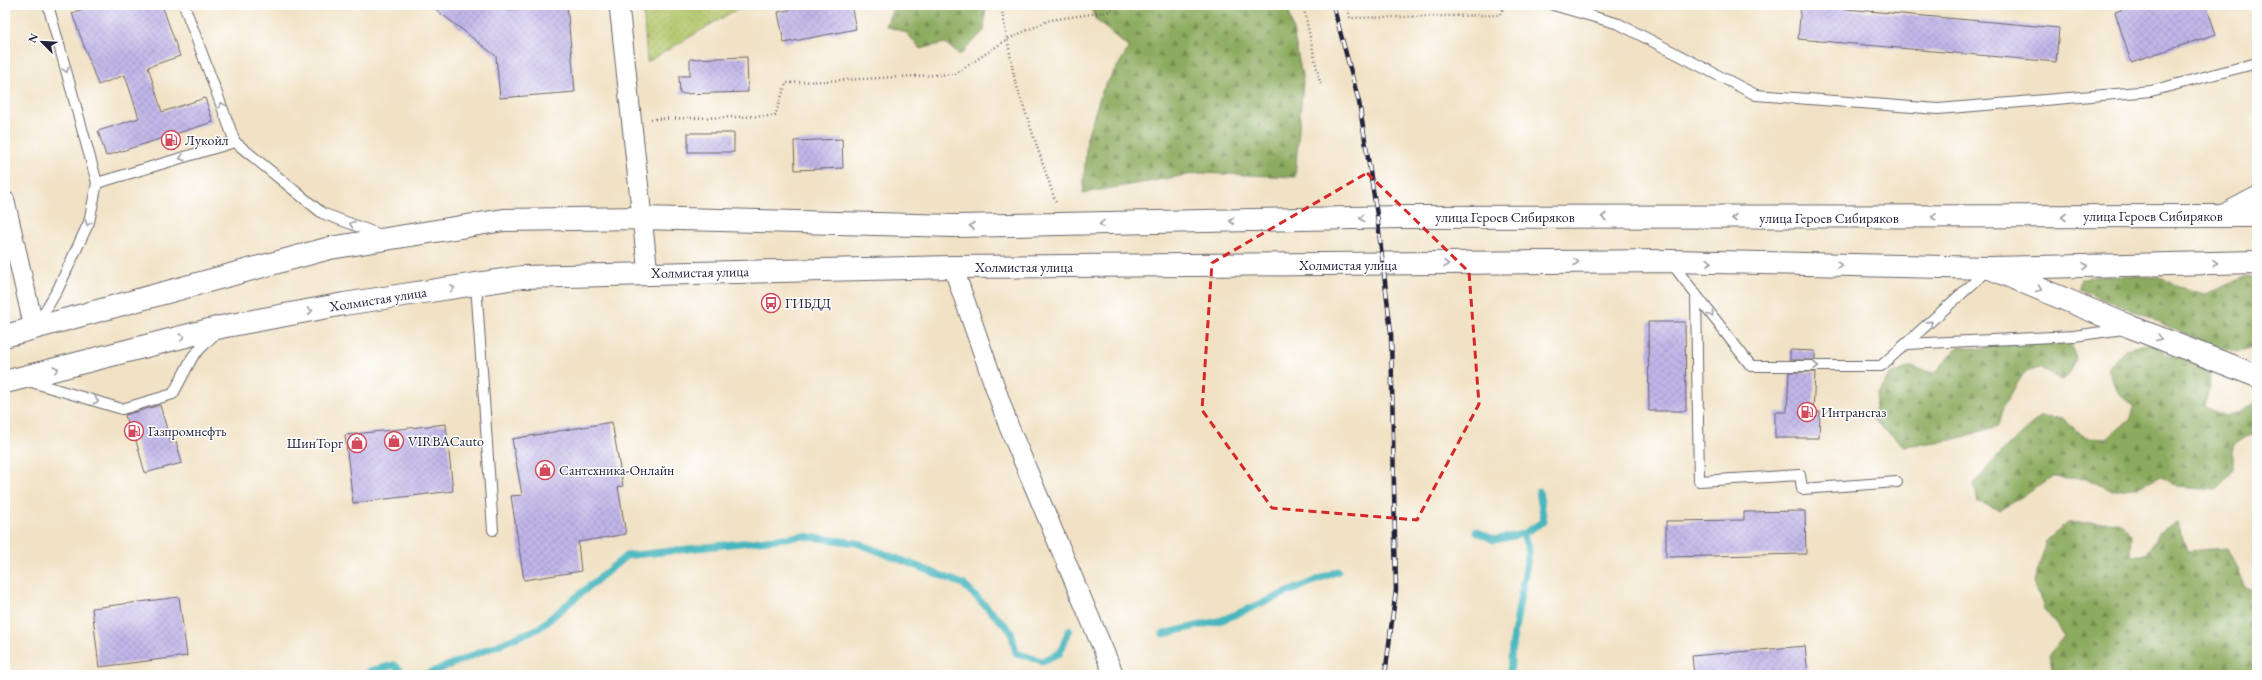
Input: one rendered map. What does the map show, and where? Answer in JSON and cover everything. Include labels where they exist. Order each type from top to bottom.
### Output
[{"type":"main road","points":[[2223,216],[2257,198]]},
{"type":"main road","name":"улица Героев Сибиряков","points":[[1064,225],[1401,217],[2257,216]]},
{"type":"main road","points":[[5,336],[330,248],[504,220],[641,218],[956,226],[1064,225]]},
{"type":"main road","points":[[1670,261],[1990,268],[2257,262]]},
{"type":"main road","name":"Холмистая улица","points":[[12,381],[221,328],[344,304],[522,277],[953,267],[1670,261]]},
{"type":"main road","points":[[1990,268],[2130,328],[2257,376]]},
{"type":"street","points":[[619,5],[648,273]]},
{"type":"street","points":[[5,201],[34,328]]},
{"type":"street","points":[[953,267],[1009,427],[1114,675]]},
{"type":"lane","points":[[34,328],[58,289],[89,222],[97,183],[48,5]]},
{"type":"lane","points":[[184,5],[235,142],[322,213],[389,238]]},
{"type":"lane","points":[[1553,5],[1619,24],[1756,95],[1938,109],[2151,91],[2257,62]]},
{"type":"lane","points":[[97,183],[235,142]]},
{"type":"lane","points":[[1670,261],[1751,366],[1881,366],[1990,268]]},
{"type":"lane","points":[[476,284],[493,530]]},
{"type":"lane","points":[[1696,295],[1699,481],[1800,474],[1802,489],[1897,482]]},
{"type":"lane","points":[[12,381],[122,409],[172,394],[193,356],[221,328]]},
{"type":"lane","points":[[1906,344],[2074,336],[2130,328]]},
{"type":"path","points":[[1001,5],[1016,81],[1064,225]]},
{"type":"path","points":[[631,120],[775,116],[786,83],[955,74],[1008,39],[1050,20],[1106,12],[1122,5]]},
{"type":"path","points":[[1240,5],[1304,7],[1321,87]]},
{"type":"path","points":[[1347,5],[1350,18],[1499,15],[1506,5]]},
{"type":"highlighted area","points":[[1367,173],[1469,272],[1479,404],[1417,520],[1272,508],[1202,410],[1212,263]]},
{"type":"green space","points":[[643,5],[744,5],[647,62]]},
{"type":"green space","points":[[894,5],[986,5],[984,31],[960,55],[945,43],[920,49],[907,33],[886,26]]},
{"type":"green space","points":[[1089,5],[1288,5],[1303,81],[1295,177],[1199,173],[1083,193],[1087,137],[1102,91],[1129,48],[1096,20]]},
{"type":"green space","points":[[2097,276],[2161,277],[2175,286],[2206,294],[2247,276],[2257,277],[2257,346],[2236,352],[2181,333],[2140,313],[2094,296],[2079,288],[2081,278]]},
{"type":"green space","points":[[2047,341],[2070,344],[2076,358],[2071,371],[2062,381],[2039,368],[2024,373],[2003,407],[1998,426],[1953,440],[1904,446],[1872,419],[1878,394],[1889,375],[1911,367],[1934,373],[1959,346],[1983,349],[1997,342]]},
{"type":"green space","points":[[2155,342],[2168,356],[2186,358],[2212,370],[2205,407],[2213,412],[2226,416],[2232,415],[2257,401],[2257,434],[2245,437],[2233,445],[2233,469],[2217,490],[2177,487],[2160,476],[2137,487],[2112,491],[2088,479],[2052,477],[2001,510],[1978,502],[1974,485],[1997,456],[2040,417],[2062,418],[2086,438],[2107,439],[2131,418],[2134,407],[2119,394],[2108,368],[2125,349]]},
{"type":"green space","points":[[2119,522],[2132,534],[2131,555],[2147,555],[2158,533],[2177,522],[2187,551],[2228,548],[2246,588],[2257,589],[2257,675],[2054,675],[2048,656],[2064,636],[2044,608],[2034,583],[2047,540],[2068,523]]},
{"type":"building","points":[[94,5],[162,5],[180,56],[148,67],[162,112],[205,98],[213,122],[106,156],[98,131],[139,118],[125,75],[98,85],[72,13]]},
{"type":"building","points":[[430,5],[512,5],[508,10],[567,5],[575,92],[500,98],[496,56]]},
{"type":"building","points":[[794,5],[851,5],[856,29],[784,43],[778,12],[794,9]]},
{"type":"building","points":[[1801,5],[2059,28],[2056,62],[1798,39]]},
{"type":"building","points":[[2137,5],[2206,5],[2216,34],[2131,62],[2115,12]]},
{"type":"building","points":[[747,57],[748,92],[680,94],[679,76],[690,76],[690,59]]},
{"type":"building","points":[[688,133],[734,133],[734,152],[688,152]]},
{"type":"building","points":[[842,139],[843,168],[795,170],[794,141]]},
{"type":"building","points":[[1648,322],[1685,322],[1686,411],[1649,411]]},
{"type":"building","points":[[1790,350],[1815,351],[1815,360],[1790,360]]},
{"type":"building","points":[[1789,372],[1815,372],[1813,412],[1820,412],[1819,438],[1775,438],[1775,412],[1787,412]]},
{"type":"building","points":[[160,405],[171,443],[176,441],[182,463],[145,473],[133,430],[129,431],[125,415]]},
{"type":"building","points":[[612,422],[623,486],[618,487],[626,534],[578,542],[581,571],[524,580],[511,496],[522,495],[512,439]]},
{"type":"building","points":[[446,424],[453,491],[353,503],[345,435]]},
{"type":"building","points":[[1805,511],[1806,554],[1666,557],[1666,521],[1744,520],[1744,512]]},
{"type":"building","points":[[179,597],[187,656],[99,667],[92,608]]},
{"type":"building","points":[[1805,646],[1808,675],[1694,675],[1692,656]]},
{"type":"waterway","points":[[1476,531],[1494,540],[1523,534],[1544,521],[1539,491]]},
{"type":"waterway","points":[[1510,675],[1512,646],[1529,551],[1523,534]]},
{"type":"waterway","points":[[425,675],[539,628],[626,556],[803,536],[857,543],[963,584],[1011,631],[1016,653],[1042,661],[1060,653],[1069,630]]},
{"type":"waterway","points":[[1163,634],[1222,620],[1338,571]]},
{"type":"waterway","points":[[366,675],[370,671],[394,665],[406,675]]},
{"type":"railway","points":[[1333,5],[1359,102],[1377,215],[1391,332],[1396,590],[1385,675]]},
{"type":"place","name":"Лукойл","points":[[171,140]]},
{"type":"place","name":"ГИБДД","points":[[771,303]]},
{"type":"place","name":"Интрансгаз","points":[[1807,412]]},
{"type":"place","name":"Газпромнефть","points":[[134,431]]},
{"type":"place","name":"VIRBACauto","points":[[394,441]]},
{"type":"place","name":"ШинТорг","points":[[357,443]]},
{"type":"place","name":"Сантехника-Онлайн","points":[[545,470]]}]
